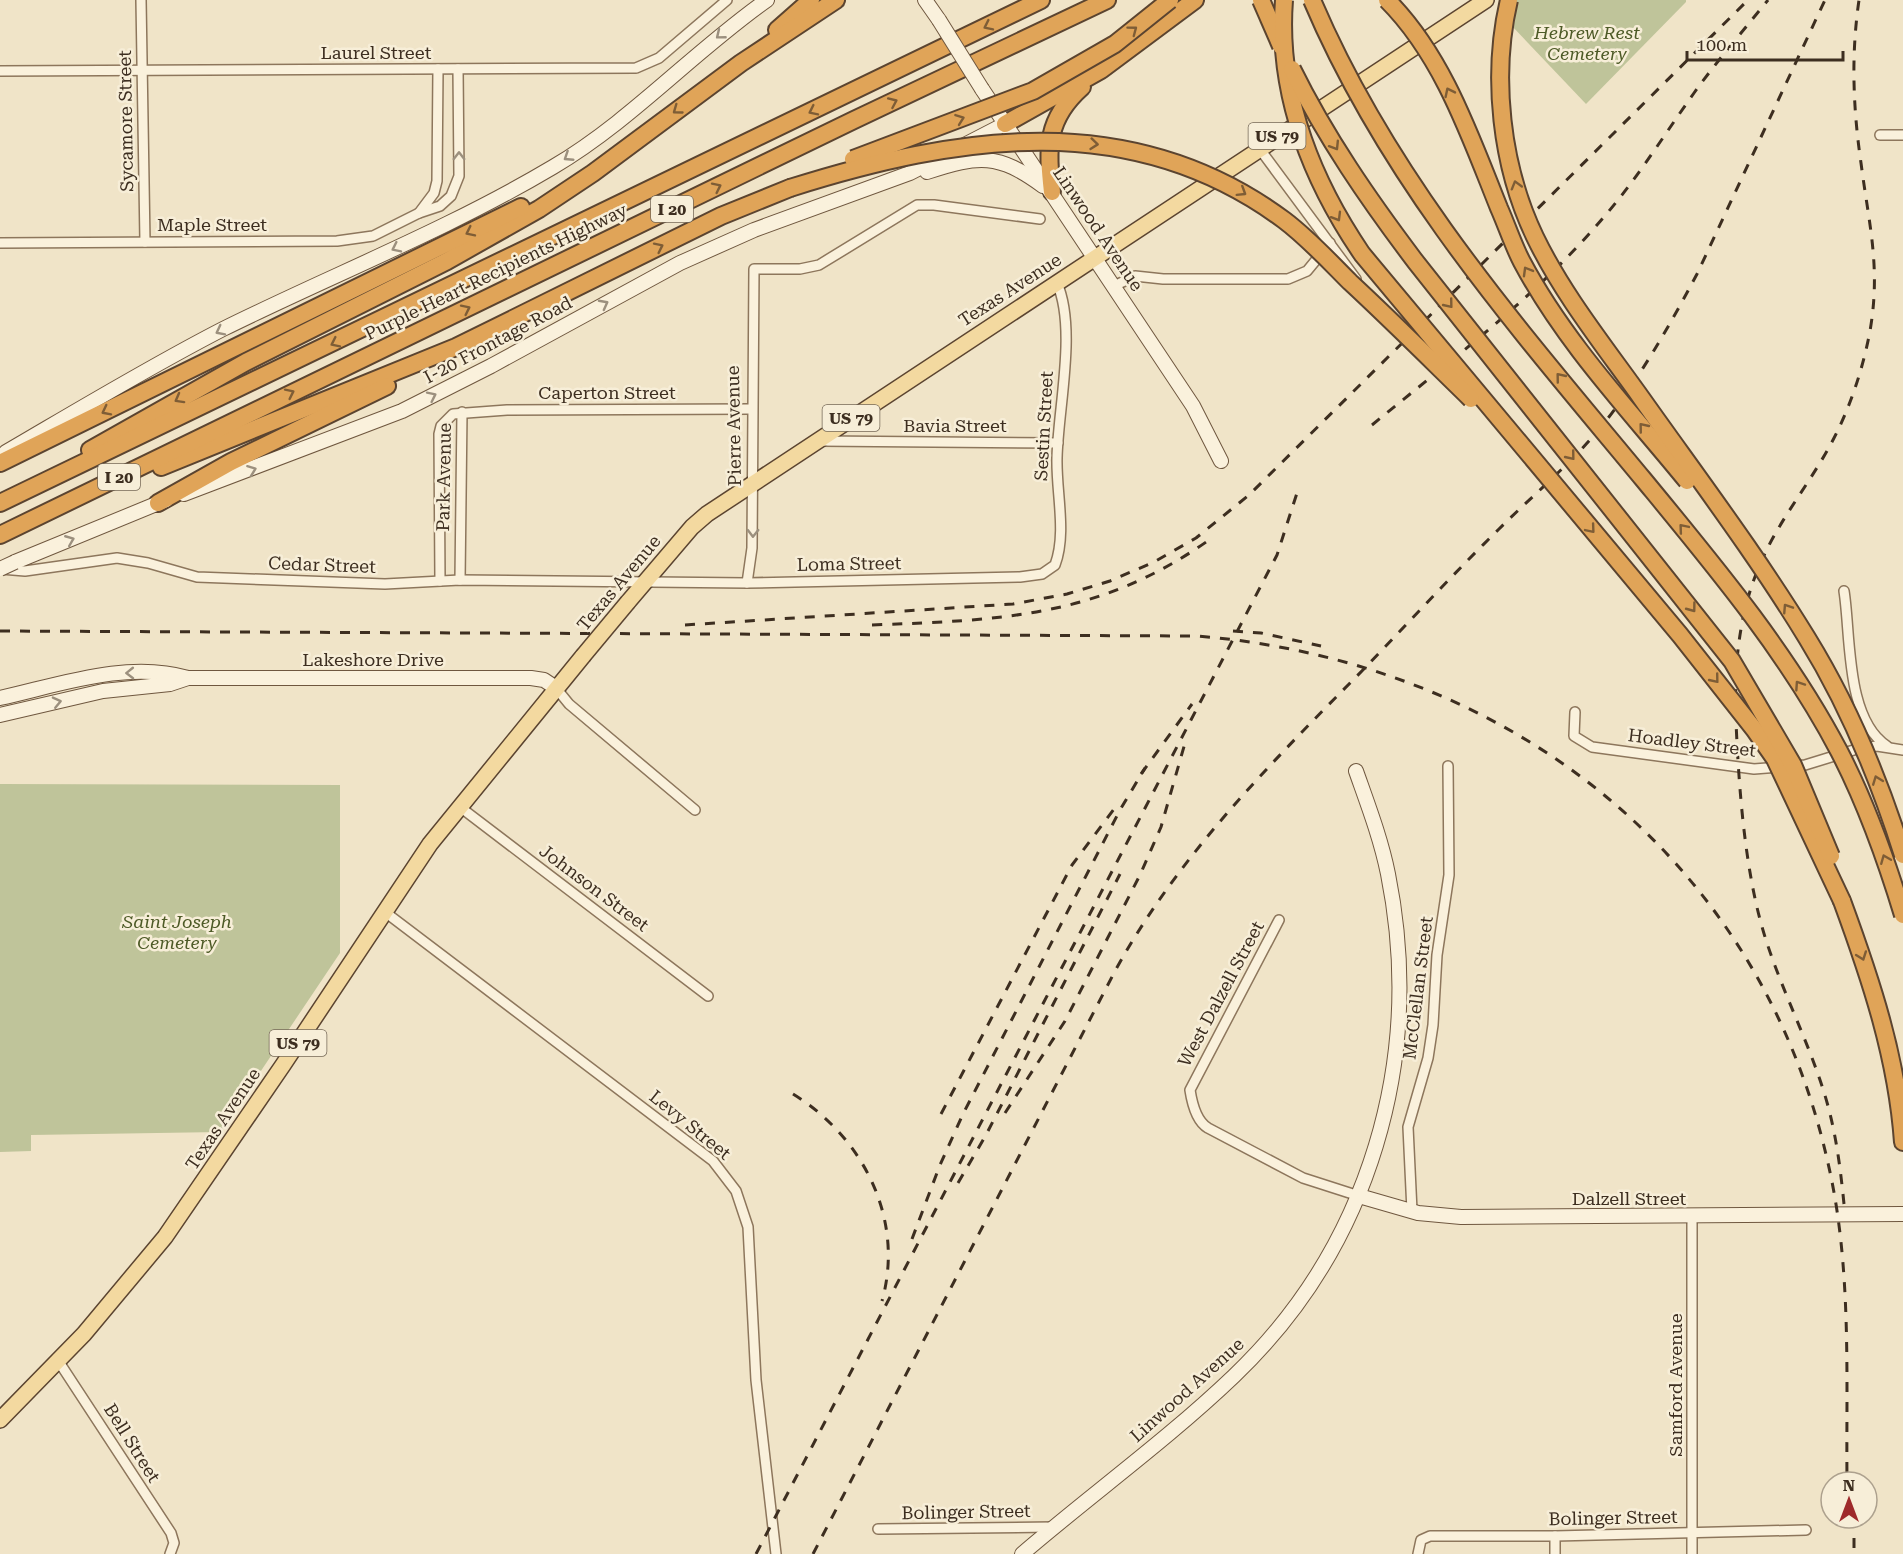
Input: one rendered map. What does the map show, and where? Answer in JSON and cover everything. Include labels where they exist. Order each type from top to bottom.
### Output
[{"type":"highway","points":[[741,63],[811,0]]},
{"type":"highway","points":[[0,502],[246,362],[447,261],[539,209],[741,63],[836,0]]},
{"type":"highway","name":"Purple Heart Recipients Highway","points":[[0,502],[1041,0]]},
{"type":"highway","name":"Purple Heart Recipients Highway","points":[[0,535],[1107,0]]},
{"type":"highway","points":[[790,188],[814,174],[1033,91],[1115,44],[1170,0]]},
{"type":"highway","points":[[1005,124],[1101,69],[1195,0]]},
{"type":"highway","points":[[1261,0],[1306,98],[1369,200],[1732,661],[1783,744],[1808,794],[1834,864],[1842,901]]},
{"type":"highway","points":[[1284,0],[1284,55],[1288,83],[1304,142],[1326,198],[1362,254],[1680,635],[1775,759],[1842,901],[1872,982],[1888,1042],[1903,1142]]},
{"type":"highway","points":[[1312,0],[1374,127],[1442,231],[1698,545],[1754,619],[1806,696],[1839,753],[1854,785],[1888,867],[1903,915]]},
{"type":"highway","points":[[1388,0],[1416,34],[1437,67],[1464,122],[1521,260],[1558,323],[1773,586]]},
{"type":"highway","points":[[1509,0],[1501,51],[1502,113],[1511,165],[1534,235],[1573,302],[1773,586],[1807,638],[1849,713],[1877,780],[1903,855]]},
{"type":"highway","points":[[1052,192],[1048,152],[1055,120],[1075,94],[1101,69]]},
{"type":"highway","points":[[158,503],[231,462],[389,385],[456,347],[721,216],[790,188],[900,156],[989,143],[1033,140],[1094,143],[1168,159],[1233,186],[1286,221],[1525,452]]},
{"type":"highway","points":[[0,464],[521,207],[631,143]]},
{"type":"highway","points":[[38,516],[456,347]]},
{"type":"main road","points":[[0,456],[175,354],[446,223],[554,167],[606,131],[723,32],[767,0]]},
{"type":"main road","name":"Linwood Avenue","points":[[925,0],[1193,406],[1221,461]]},
{"type":"main road","name":"Texas Avenue","points":[[0,1420],[59,1362],[189,1204],[430,844],[556,688],[698,520],[1486,0]]},
{"type":"main road","name":"I-20 Frontage Road","points":[[0,569],[158,503],[295,454],[402,411],[491,366],[680,263],[754,230],[910,173],[1005,124]]},
{"type":"main road","points":[[862,192],[957,162],[984,158],[1013,166],[1052,192]]},
{"type":"main road","name":"Lakeshore Drive","points":[[0,698],[115,674],[169,673],[188,678],[531,678],[544,680],[556,688]]},
{"type":"main road","name":"Lakeshore Drive","points":[[0,715],[102,691],[170,684],[188,678]]},
{"type":"main road","name":"Linwood Avenue","points":[[1022,1554],[1207,1400],[1258,1351],[1325,1264],[1359,1196],[1388,1108],[1393,1077],[1400,984],[1396,929],[1388,874],[1374,821],[1356,771]]},
{"type":"main road","name":"Dalzell Street","points":[[1359,1196],[1412,1211],[1483,1218],[1903,1214]]},
{"type":"street","name":"Sycamore Street","points":[[141,0],[145,242]]},
{"type":"street","name":"Laurel Street","points":[[0,71],[641,67],[659,58],[727,0]]},
{"type":"street","points":[[419,213],[431,199],[438,181],[438,69]]},
{"type":"street","points":[[419,213],[440,206],[451,196],[458,183],[458,69]]},
{"type":"street","points":[[1880,135],[1903,135]]},
{"type":"street","points":[[1259,148],[1357,280]]},
{"type":"street","name":"Pierre Avenue","points":[[747,583],[752,556],[754,269],[800,269],[819,265],[917,205],[934,205],[1040,219]]},
{"type":"street","name":"Maple Street","points":[[0,243],[363,239],[419,213]]},
{"type":"street","points":[[1114,286],[1136,276],[1162,279],[1288,279],[1307,271],[1330,243]]},
{"type":"street","name":"Sestin Street","points":[[1051,569],[1059,547],[1058,443],[1064,345],[1063,299],[1057,283]]},
{"type":"street","name":"Caperton Street","points":[[462,412],[752,409]]},
{"type":"street","name":"Park Avenue","points":[[440,581],[439,434],[446,419],[462,412],[460,580]]},
{"type":"street","name":"Bavia Street","points":[[817,441],[1058,443]]},
{"type":"street","name":"Cedar Street","points":[[0,569],[25,571],[107,558],[139,561],[209,578],[385,584],[460,580],[646,581]]},
{"type":"street","name":"Loma Street","points":[[646,581],[747,583],[1020,577],[1042,574],[1051,569]]},
{"type":"street","points":[[1844,591],[1847,651],[1852,674],[1869,726],[1878,739],[1890,748]]},
{"type":"street","points":[[556,688],[569,704],[695,810]]},
{"type":"street","name":"Hoadley Street","points":[[1575,712],[1574,736],[1592,747],[1754,769],[1805,765],[1857,749],[1878,746],[1903,750]]},
{"type":"street","name":"McClellan Street","points":[[1412,1211],[1408,1127],[1428,1058],[1433,1025],[1437,955],[1449,875],[1448,766]]},
{"type":"street","name":"Johnson Street","points":[[460,807],[708,996]]},
{"type":"street","name":"Levy Street","points":[[385,912],[713,1161],[736,1191],[748,1227],[756,1380],[776,1554]]},
{"type":"street","name":"West Dalzell Street","points":[[1279,920],[1190,1090],[1193,1105],[1203,1125],[1208,1128],[1303,1178],[1359,1196]]},
{"type":"street","name":"Samford Avenue","points":[[1692,1216],[1692,1554]]},
{"type":"street","name":"Bell Street","points":[[59,1362],[101,1424],[174,1543],[170,1554]]},
{"type":"street","name":"Bolinger Street","points":[[878,1529],[1053,1527]]},
{"type":"street","name":"Bolinger Street","points":[[1418,1554],[1421,1540],[1430,1536],[1555,1536],[1806,1530]]},
{"type":"street","points":[[1555,1536],[1555,1554]]},
{"type":"green space","name":"Hebrew Rest Cemetery","points":[[1515,0],[1686,0],[1686,2],[1586,104],[1510,24]]},
{"type":"green space","name":"Saint Joseph Cemetery","points":[[0,784],[340,785],[340,953],[220,1132],[31,1135],[31,1151],[0,1152]]},
{"type":"railway","points":[[685,625],[1013,604],[1067,594],[1110,581],[1154,562],[1196,538],[1249,495],[1748,0]]},
{"type":"railway","points":[[1372,425],[1492,327],[1550,275],[1577,247],[1627,188],[1703,81],[1768,0]]},
{"type":"railway","points":[[813,1554],[1115,971],[1139,930],[1166,890],[1224,816],[1288,746],[1480,548],[1573,458],[1624,397],[1675,315],[1697,274],[1825,0]]},
{"type":"railway","points":[[1844,1204],[1841,1174],[1827,1101],[1772,959],[1753,888],[1741,804],[1736,701],[1739,641],[1753,582],[1777,530],[1825,454],[1846,413],[1864,359],[1870,331],[1874,266],[1858,142],[1854,82],[1859,0]]},
{"type":"railway","points":[[756,1554],[1277,555],[1297,493]]},
{"type":"railway","points":[[872,625],[963,621],[1047,610],[1088,600],[1128,585],[1168,566],[1209,540]]},
{"type":"railway","points":[[0,631],[1197,636],[1310,653],[1416,686],[1514,733],[1602,793],[1679,867],[1744,954],[1794,1053],[1828,1163],[1836,1202],[1846,1322],[1847,1470]]},
{"type":"railway","points":[[1233,631],[1261,633],[1321,646]]},
{"type":"railway","points":[[1141,774],[1192,704]]},
{"type":"railway","points":[[1005,1113],[1065,1021],[1140,875],[1161,827],[1185,743]]},
{"type":"railway","points":[[912,1239],[940,1165],[963,1114],[1120,810],[1145,768]]},
{"type":"railway","points":[[941,1114],[1072,865],[1117,805]]},
{"type":"railway","points":[[958,1183],[986,1135],[1120,874]]},
{"type":"railway","points":[[793,1094],[818,1112],[840,1133],[858,1157],[872,1183],[882,1211],[888,1240],[888,1270],[882,1301]]},
{"type":"railway","points":[[1854,1530],[1854,1554]]}]
